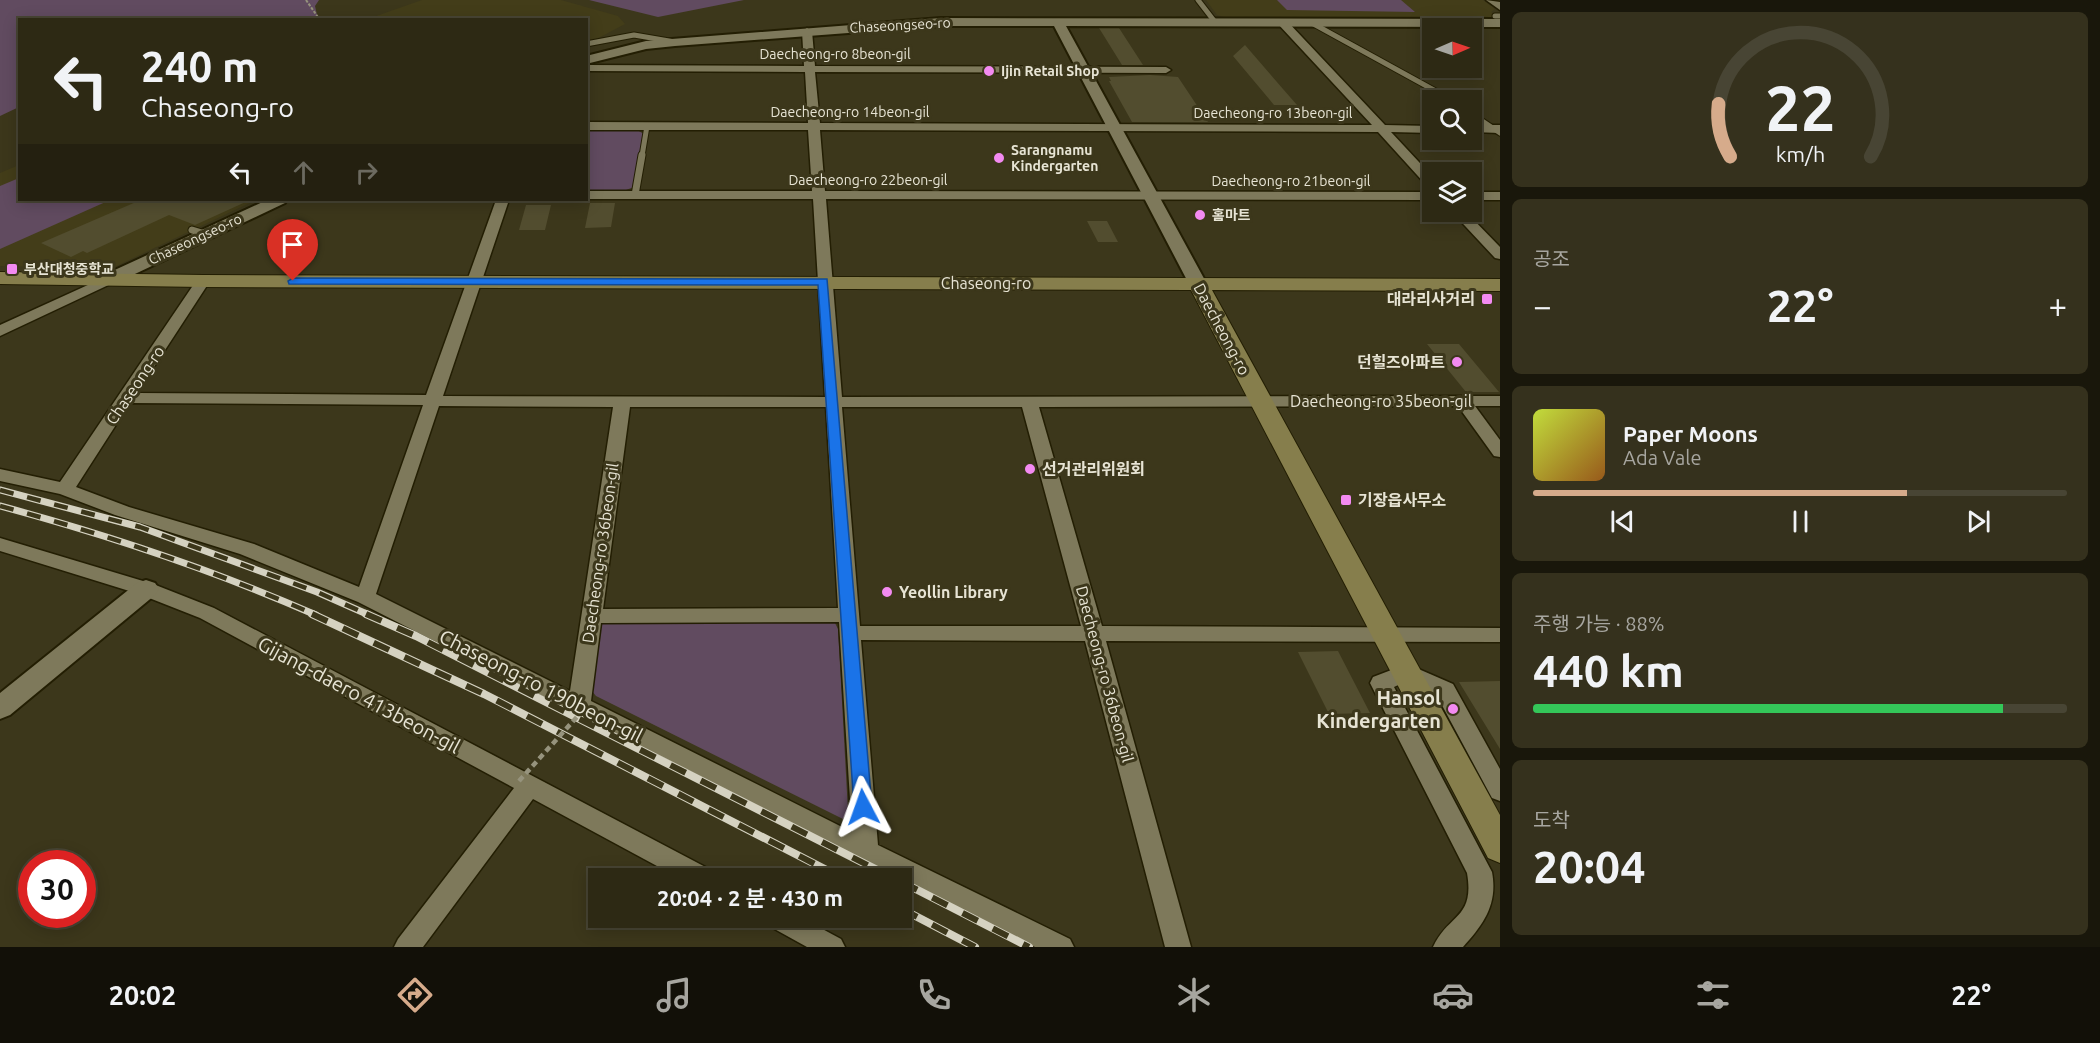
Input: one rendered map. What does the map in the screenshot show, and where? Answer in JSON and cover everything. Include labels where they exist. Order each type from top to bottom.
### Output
[{"type":"main road","name":"Chaseong-ro","points":[[0,278],[203,281],[823,281],[1500,285]]},
{"type":"main road","name":"Daecheong-ro","points":[[1198,284],[1407,672],[1492,804],[1500,848]]},
{"type":"street","points":[[1491,0],[1499,15]]},
{"type":"street","name":"Chaseongseo-ro","points":[[588,60],[646,45],[941,22],[1310,22],[1499,15]]},
{"type":"street","name":"Daecheong-ro","points":[[1058,22],[1198,284]]},
{"type":"street","points":[[1282,22],[1422,172]]},
{"type":"street","points":[[807,31],[823,281],[866,851]]},
{"type":"street","name":"Daecheong-ro 8beon-gil","points":[[588,68],[1166,70]]},
{"type":"street","name":"Daecheong-ro 14beon-gil","points":[[588,126],[1113,128]]},
{"type":"street","name":"Daecheong-ro 13beon-gil","points":[[1113,128],[1422,129]]},
{"type":"street","points":[[1482,129],[1498,130]]},
{"type":"street","name":"Daecheong-ro 22beon-gil","points":[[588,195],[1149,195]]},
{"type":"street","name":"Daecheong-ro 21beon-gil","points":[[1149,195],[1422,196]]},
{"type":"street","points":[[1482,196],[1500,196]]},
{"type":"street","name":"Chaseongseo-ro","points":[[112,278],[198,232],[276,201]]},
{"type":"street","points":[[365,597],[502,201]]},
{"type":"street","points":[[1469,222],[1500,255]]},
{"type":"street","points":[[0,331],[112,278]]},
{"type":"street","name":"Chaseong-ro","points":[[65,489],[203,281]]},
{"type":"street","points":[[126,398],[622,402],[1261,401]]},
{"type":"street","name":"Daecheong-ro 35beon-gil","points":[[1261,401],[1500,401]]},
{"type":"street","points":[[1463,401],[1500,452]]},
{"type":"street","name":"Daecheong-ro 36beon-gil","points":[[582,706],[591,616],[622,402]]},
{"type":"street","name":"Daecheong-ro 36beon-gil","points":[[1029,402],[1178,947]]},
{"type":"street","name":"Chaseong-ro 190beon-gil","points":[[0,475],[65,489],[122,510],[247,549],[365,597],[866,851],[1061,947]]},
{"type":"street","name":"Gijang-daero 413beon-gil","points":[[0,544],[146,589],[207,613],[683,868]]},
{"type":"street","points":[[0,708],[146,589]]},
{"type":"street","points":[[591,616],[1094,634],[1500,635]]},
{"type":"street","points":[[1407,672],[1380,683],[1479,872],[1483,887],[1482,902],[1474,918],[1446,947]]},
{"type":"street","points":[[407,947],[524,783]]},
{"type":"street","points":[[797,928],[832,947]]},
{"type":"lane","points":[[1198,0],[1215,22]]},
{"type":"lane","points":[[1310,22],[1435,90]]},
{"type":"lane","points":[[588,44],[634,35],[675,42]]},
{"type":"lane","points":[[1482,120],[1498,130]]},
{"type":"lane","points":[[634,195],[646,126]]},
{"type":"path","points":[[306,0],[319,18]]},
{"type":"path","points":[[524,783],[582,706]]},
{"type":"shaded area","points":[[0,0],[319,0],[315,6],[318,18],[18,18],[18,107],[0,116]]},
{"type":"shaded area","points":[[422,0],[561,0],[618,16],[625,24],[588,43],[588,18],[371,18]]},
{"type":"shaded area","points":[[589,0],[744,0],[658,17]]},
{"type":"shaded area","points":[[1206,0],[1483,0],[1495,9],[1491,12],[1500,19],[1232,19],[1217,15]]},
{"type":"shaded area","points":[[1277,0],[1401,0],[1415,12],[1287,10]]},
{"type":"shaded area","points":[[588,129],[637,130],[644,134],[634,187],[626,190],[588,191]]},
{"type":"shaded area","points":[[18,165],[18,201],[254,201],[112,268],[0,266],[0,173]]},
{"type":"shaded area","points":[[18,178],[18,201],[108,201],[0,249],[0,186]]},
{"type":"shaded area","points":[[824,619],[835,623],[838,629],[848,811],[843,819],[596,696],[591,690],[597,623]]},
{"type":"building","points":[[1099,28],[1119,28],[1143,65],[1122,65]]},
{"type":"building","points":[[1245,45],[1297,105],[1274,105],[1233,56]]},
{"type":"building","points":[[1150,75],[1178,77],[1208,122],[1132,122],[1109,81],[1111,81],[1109,77]]},
{"type":"building","points":[[134,201],[248,201],[195,225],[169,215],[87,253],[83,251],[71,257],[41,243],[136,202]]},
{"type":"building","points":[[590,203],[615,203],[611,227],[585,228]]},
{"type":"building","points":[[526,205],[551,205],[545,230],[519,230]]},
{"type":"building","points":[[1087,221],[1107,221],[1118,242],[1098,242]]},
{"type":"building","name":"던힐즈아파트","points":[[1427,344],[1459,344],[1499,392],[1466,392]]},
{"type":"building","points":[[1338,651],[1370,713],[1329,714],[1298,652]]},
{"type":"building","points":[[1500,681],[1500,749],[1459,682]]},
{"type":"railway","points":[[0,490],[140,527],[317,592],[369,615]]},
{"type":"railway","points":[[0,506],[160,554],[316,615]]},
{"type":"railway","points":[[312,614],[484,694],[823,868]]},
{"type":"railway","points":[[366,614],[416,636],[873,868]]},
{"type":"railway","points":[[912,887],[1029,947]]},
{"type":"railway","points":[[912,914],[975,947]]},
{"type":"place","name":"Ijin Retail Shop","points":[[989,71]]},
{"type":"place","name":"Sarangnamu Kindergarten","points":[[999,158]]},
{"type":"place","name":"홈마트","points":[[1200,215]]},
{"type":"place","name":"부산대청중학교","points":[[12,269]]},
{"type":"place","name":"대라리사거리","points":[[1487,299]]},
{"type":"place","name":"던힐즈아파트","points":[[1457,362]]},
{"type":"place","name":"선거관리위원회","points":[[1030,469]]},
{"type":"place","name":"기장읍사무소","points":[[1346,500]]},
{"type":"place","name":"Yeollin Library","points":[[887,592]]},
{"type":"place","name":"Hansol Kindergarten","points":[[1453,709]]},
{"type":"route","points":[[293,281],[823,281],[863,807]]}]
